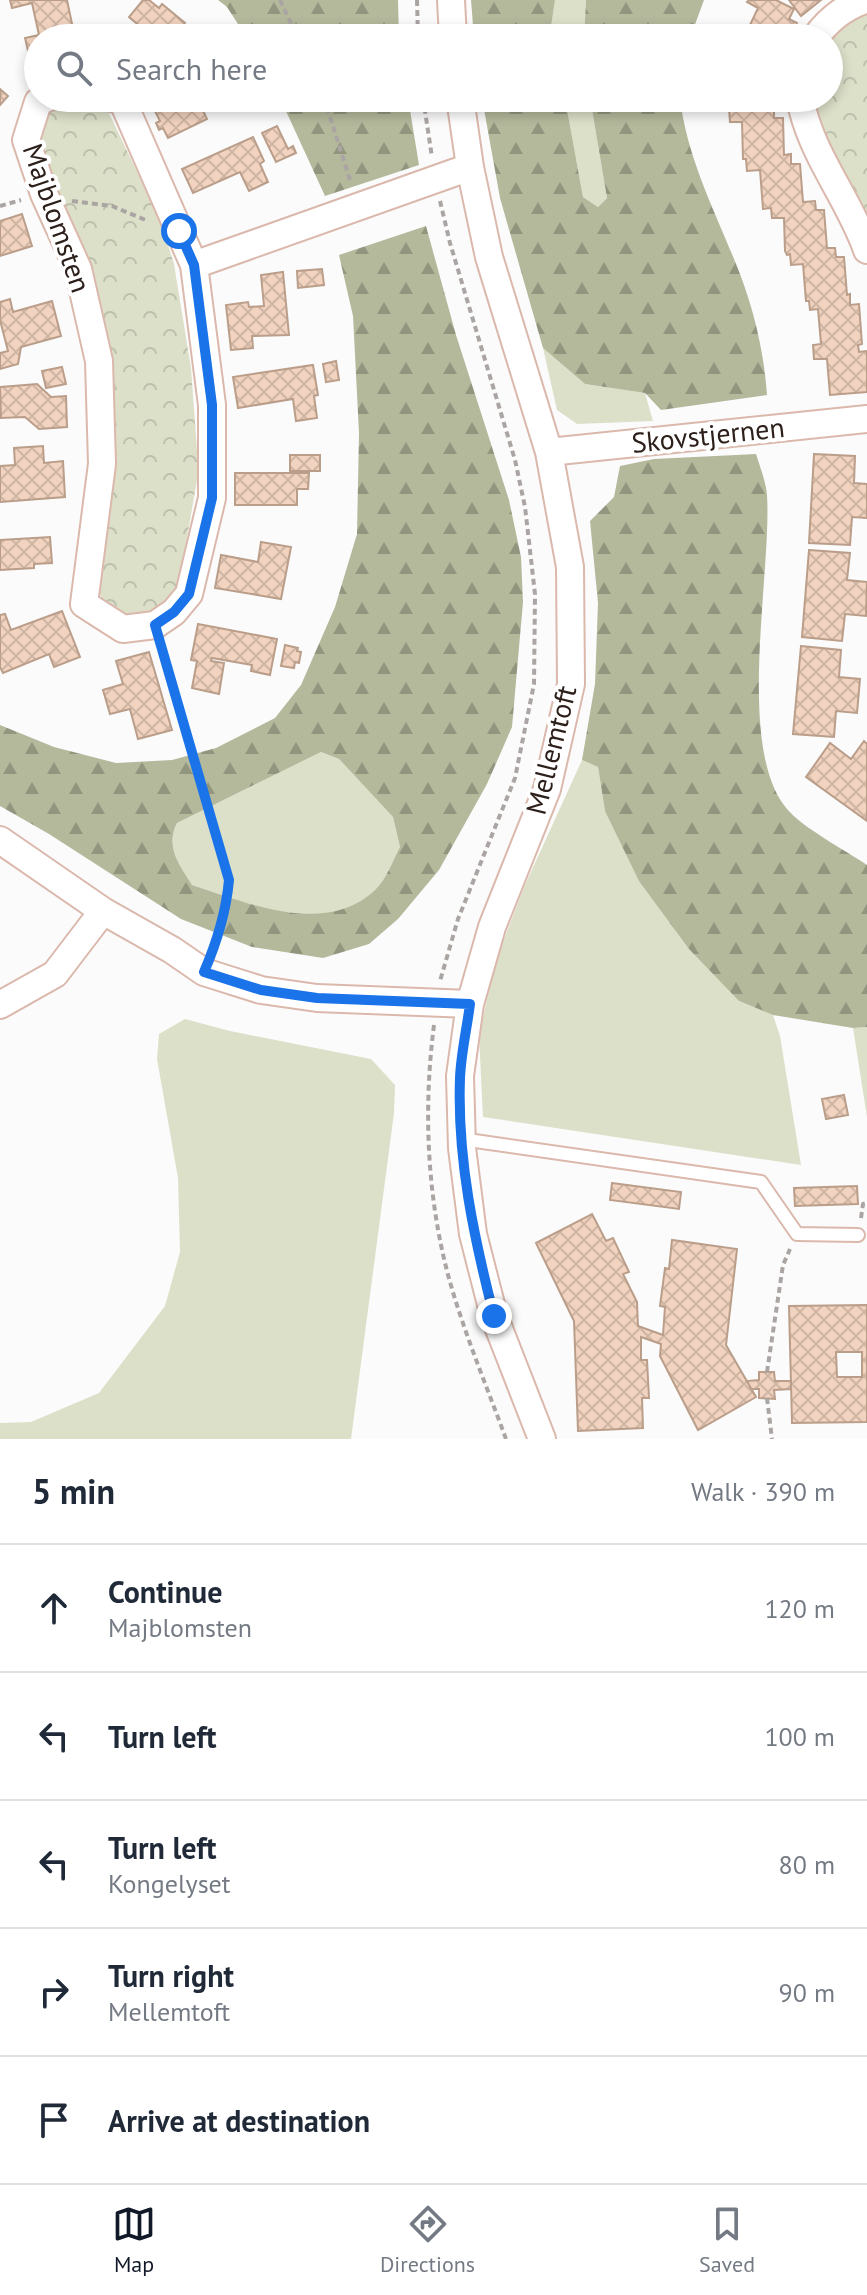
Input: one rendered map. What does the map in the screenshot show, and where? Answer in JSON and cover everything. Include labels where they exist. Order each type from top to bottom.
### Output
[{"type":"street","points":[[451,0],[452,24]]},
{"type":"street","points":[[825,24],[852,5],[865,0]]},
{"type":"street","name":"Majblomsten","points":[[35,112],[26,140],[44,194],[78,269],[99,361],[102,464],[84,604],[123,629],[155,625]]},
{"type":"street","points":[[127,112],[194,265],[212,405],[212,498],[189,594],[174,612],[155,625]]},
{"type":"street","name":"Mellemtoft","points":[[462,112],[489,257],[549,452],[570,567],[571,684],[547,789],[492,927],[470,1004],[460,1076],[461,1139],[473,1234],[494,1316],[542,1439]]},
{"type":"street","points":[[803,112],[825,169],[859,227],[867,250]]},
{"type":"street","points":[[194,265],[470,167]]},
{"type":"street","name":"Skovstjernen","points":[[549,452],[867,419]]},
{"type":"street","points":[[0,840],[103,911],[204,972],[261,990],[317,998],[470,1004]]},
{"type":"street","points":[[0,1005],[55,974],[103,911]]},
{"type":"lane","points":[[461,1139],[761,1182],[797,1234],[858,1235]]},
{"type":"path","points":[[280,0],[291,24]]},
{"type":"path","points":[[417,0],[418,24]]},
{"type":"path","points":[[328,112],[358,207]]},
{"type":"path","points":[[425,112],[435,180],[450,243],[515,460],[525,507],[535,594],[534,684],[515,778],[458,919],[436,1002],[429,1059],[428,1130],[433,1201],[450,1282],[506,1439]]},
{"type":"path","points":[[44,194],[112,206],[179,231]]},
{"type":"path","points":[[155,625],[229,880],[218,938],[204,972]]},
{"type":"path","points":[[767,1372],[783,1265],[797,1234]]},
{"type":"path","points":[[767,1398],[772,1439]]},
{"type":"green space","points":[[218,0],[398,0],[399,24],[238,24],[227,7]]},
{"type":"green space","points":[[471,0],[555,0],[551,24],[473,24]]},
{"type":"green space","points":[[555,0],[586,0],[585,24],[551,24]]},
{"type":"green space","points":[[586,0],[704,0],[695,24],[585,24]]},
{"type":"green space","points":[[867,12],[867,222],[822,130],[818,112],[843,112],[843,25]]},
{"type":"green space","points":[[48,112],[108,112],[161,222],[174,264],[191,368],[197,480],[175,589],[161,605],[144,615],[126,616],[107,607],[96,588],[111,442],[40,161],[37,125]]},
{"type":"green space","points":[[286,112],[410,112],[419,165],[325,196]]},
{"type":"green space","points":[[485,112],[568,112],[583,197],[598,207],[607,198],[592,112],[682,112],[696,166],[750,304],[761,349],[767,395],[661,410],[645,393],[585,384],[543,348],[500,198]]},
{"type":"green space","points":[[568,112],[592,112],[607,198],[598,207],[583,197]]},
{"type":"green space","points":[[426,226],[456,335],[509,500],[521,557],[523,602],[512,727],[487,784],[439,870],[398,919],[369,944],[323,958],[252,947],[181,919],[0,806],[0,725],[54,747],[116,763],[172,760],[216,748],[275,718],[301,685],[335,607],[357,534],[359,433],[353,316],[339,255]],"holes":[[[321,752],[339,759],[393,817],[400,847],[375,890],[355,904],[333,912],[310,914],[261,907],[192,885],[173,848],[177,823]]]},
{"type":"green space","points":[[543,348],[585,384],[645,393],[653,421],[577,424],[557,410]]},
{"type":"green space","points":[[756,454],[767,495],[759,658],[763,745],[771,781],[787,809],[814,831],[867,865],[867,1027],[853,1028],[773,1015],[739,1001],[689,949],[639,881],[605,811],[598,767],[582,760],[595,684],[598,603],[590,521],[614,497],[620,466],[654,459]]},
{"type":"green space","points":[[321,752],[339,759],[393,817],[400,847],[379,886],[355,904],[333,912],[310,914],[261,907],[192,885],[173,848],[177,823]]},
{"type":"green space","points":[[582,760],[598,767],[605,811],[739,1001],[773,1015],[780,1036],[801,1165],[483,1117],[479,1036],[495,962],[525,885]]},
{"type":"green space","points":[[185,1019],[371,1059],[395,1085],[394,1113],[351,1439],[0,1439],[0,1423],[31,1422],[99,1393],[165,1306],[180,1252],[178,1178],[157,1059],[159,1034]]},
{"type":"green space","points":[[867,1027],[867,1117],[853,1028]]},
{"type":"building","points":[[10,0],[67,0],[72,24],[37,24],[32,3],[12,8]]},
{"type":"building","points":[[143,0],[149,0],[159,8],[162,4],[185,23],[137,24],[129,17]]},
{"type":"building","points":[[776,0],[794,9],[789,19],[797,23],[751,24],[758,8],[747,2]]},
{"type":"building","points":[[789,0],[821,0],[801,16]]},
{"type":"building","points":[[0,89],[8,96],[0,105]]},
{"type":"building","points":[[156,112],[204,112],[207,119],[168,138],[163,128],[159,130],[156,123],[160,121]]},
{"type":"building","points":[[729,112],[774,112],[774,118],[783,118],[784,155],[791,154],[791,164],[800,164],[803,202],[815,201],[816,210],[824,210],[827,248],[835,248],[836,257],[844,257],[850,305],[859,304],[862,344],[858,345],[859,352],[867,351],[867,392],[830,395],[827,359],[814,359],[813,345],[821,344],[818,309],[810,310],[809,301],[806,301],[803,264],[791,265],[790,254],[787,255],[785,251],[784,218],[772,218],[771,208],[763,209],[760,170],[747,171],[746,159],[743,159],[742,122],[730,122]]},
{"type":"building","points":[[277,126],[288,149],[293,146],[296,153],[276,162],[262,133]]},
{"type":"building","points":[[253,137],[264,161],[260,164],[268,182],[249,191],[240,172],[193,193],[182,169]]},
{"type":"building","points":[[22,214],[32,246],[0,256],[0,221]]},
{"type":"building","points":[[322,269],[324,285],[298,288],[297,271]]},
{"type":"building","points":[[283,272],[289,335],[252,336],[253,348],[231,350],[226,305],[248,302],[249,307],[264,306],[261,275]]},
{"type":"building","points":[[10,299],[13,312],[52,301],[61,336],[21,347],[18,364],[0,369],[0,353],[8,351],[0,320],[0,302]]},
{"type":"building","points":[[336,361],[339,380],[326,382],[323,364]]},
{"type":"building","points":[[313,365],[318,395],[314,396],[317,418],[296,421],[293,399],[238,408],[233,377]]},
{"type":"building","points":[[62,367],[66,384],[46,388],[42,371]]},
{"type":"building","points":[[37,384],[51,397],[66,396],[67,427],[39,429],[25,417],[1,418],[0,387]]},
{"type":"building","points":[[43,446],[44,463],[63,461],[65,497],[0,502],[0,466],[15,465],[14,448]]},
{"type":"building","points":[[814,454],[855,456],[854,483],[867,484],[867,518],[852,517],[850,545],[809,543]]},
{"type":"building","points":[[290,455],[320,455],[320,471],[290,471]]},
{"type":"building","points":[[235,473],[309,473],[308,489],[297,489],[297,505],[235,505]]},
{"type":"building","points":[[50,537],[52,563],[34,564],[34,568],[0,570],[0,540]]},
{"type":"building","points":[[261,542],[291,547],[281,599],[215,588],[221,555],[258,562]]},
{"type":"building","points":[[809,550],[850,553],[847,580],[867,582],[866,616],[845,614],[842,641],[802,637]]},
{"type":"building","points":[[62,611],[80,657],[54,667],[49,654],[3,673],[0,667],[0,615],[5,614],[11,630]]},
{"type":"building","points":[[198,624],[277,639],[270,675],[251,671],[252,665],[212,658],[211,661],[224,663],[219,694],[192,688],[197,661],[191,660]]},
{"type":"building","points":[[285,645],[298,648],[297,651],[301,652],[299,663],[295,662],[294,668],[281,666]]},
{"type":"building","points":[[801,646],[841,650],[839,677],[860,679],[857,713],[836,711],[834,737],[793,734]]},
{"type":"building","points":[[149,652],[172,730],[138,739],[130,709],[110,714],[103,690],[123,684],[116,661]]},
{"type":"building","points":[[864,741],[867,744],[867,821],[806,777],[830,743],[851,759]]},
{"type":"building","points":[[844,1095],[848,1115],[826,1119],[822,1099]]},
{"type":"building","points":[[612,1183],[681,1192],[679,1209],[610,1200]]},
{"type":"building","points":[[857,1186],[858,1204],[795,1206],[794,1188]]},
{"type":"building","points":[[592,1214],[606,1241],[613,1238],[629,1272],[623,1274],[637,1302],[638,1326],[663,1335],[665,1307],[660,1306],[672,1240],[737,1249],[726,1345],[756,1397],[698,1430],[660,1356],[661,1344],[641,1337],[641,1360],[647,1360],[649,1398],[642,1398],[643,1428],[578,1431],[574,1321],[536,1243]]},
{"type":"building","points":[[867,1305],[867,1422],[792,1423],[789,1306]],"holes":[[[836,1352],[862,1352],[862,1377],[837,1377]]]},
{"type":"building","points":[[759,1372],[774,1372],[775,1381],[791,1381],[791,1389],[774,1390],[775,1399],[759,1398],[759,1389],[751,1389],[747,1381],[759,1380]]},
{"type":"route","points":[[179,231],[194,265],[212,405],[212,498],[189,594],[174,612],[155,625],[229,880],[218,938],[204,972],[261,990],[317,998],[470,1004],[460,1076],[461,1139],[473,1234],[494,1316]]}]
